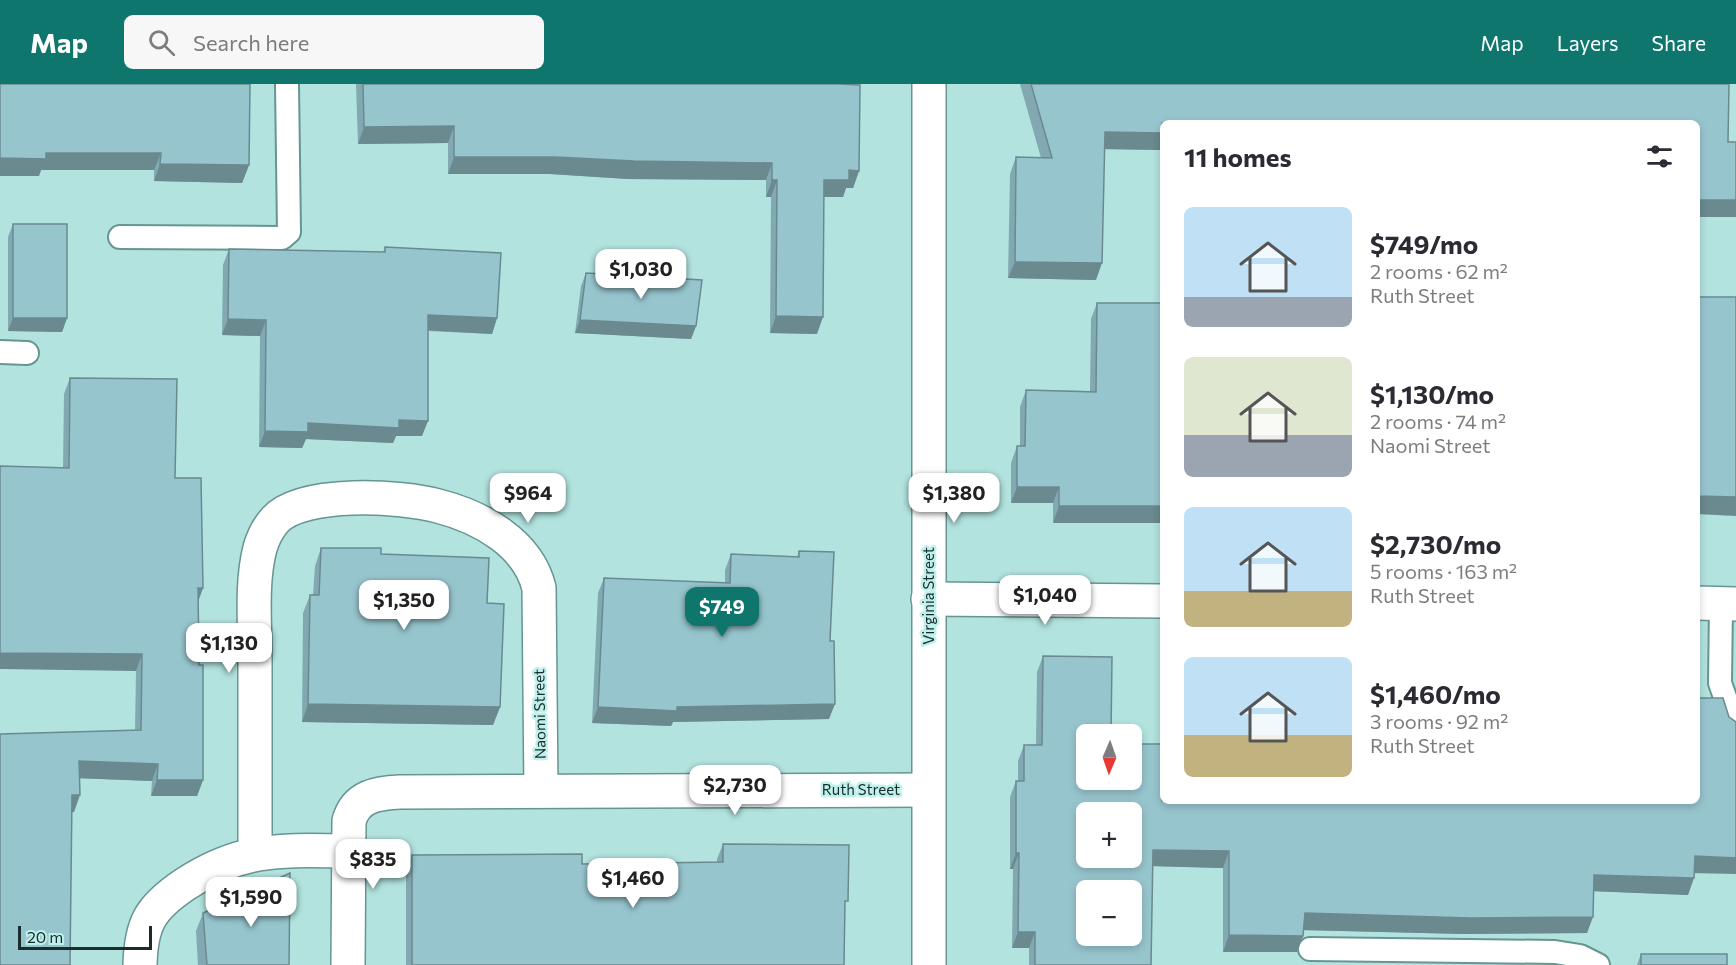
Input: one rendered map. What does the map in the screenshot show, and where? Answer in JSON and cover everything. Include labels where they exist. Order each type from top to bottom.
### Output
[{"type":"street","name":"Virginia Street","points":[[929,84],[929,965]]},
{"type":"street","name":"Naomi Street","points":[[255,854],[257,572],[260,548],[267,530],[277,518],[306,504],[394,499],[421,501],[460,513],[500,534],[515,546],[535,572],[539,588],[541,791]]},
{"type":"street","points":[[928,600],[1160,601]]},
{"type":"street","name":"Ruth Street","points":[[541,791],[928,790]]},
{"type":"street","points":[[348,965],[347,851],[351,813],[358,803],[373,796],[400,792],[541,791]]},
{"type":"street","points":[[140,965],[141,943],[146,923],[157,906],[214,867],[255,854],[347,851]]},
{"type":"lane","points":[[120,237],[282,238],[289,232],[287,84]]},
{"type":"lane","points":[[0,352],[27,353]]},
{"type":"lane","points":[[1718,604],[1720,683],[1736,728]]},
{"type":"lane","points":[[1310,949],[1555,952],[1580,956],[1598,965]]},
{"type":"building","points":[[0,84],[250,84],[249,165],[160,164],[161,153],[46,153],[46,159],[0,158]]},
{"type":"building","points":[[363,84],[860,85],[859,171],[849,170],[849,180],[824,180],[823,317],[776,316],[777,180],[772,180],[772,163],[634,161],[556,157],[454,157],[454,126],[364,127]]},
{"type":"building","points":[[1031,84],[1729,84],[1728,142],[1736,142],[1736,200],[1700,200],[1700,120],[1160,120],[1160,133],[1105,132],[1102,263],[1015,262],[1016,157],[1052,158]]},
{"type":"building","points":[[13,224],[67,224],[67,318],[13,318]]},
{"type":"building","points":[[385,247],[501,253],[497,318],[428,315],[428,421],[399,420],[399,428],[308,423],[308,432],[265,431],[266,320],[228,319],[229,249],[385,252]]},
{"type":"building","points":[[586,273],[702,280],[696,326],[580,320]]},
{"type":"building","points":[[1700,297],[1736,297],[1736,497],[1700,496]]},
{"type":"building","points":[[1097,303],[1160,303],[1160,506],[1059,506],[1059,487],[1017,487],[1017,446],[1025,446],[1026,390],[1096,392]]},
{"type":"building","points":[[70,378],[177,379],[175,478],[201,478],[203,588],[198,588],[199,665],[203,665],[203,780],[157,780],[158,764],[79,761],[80,795],[72,795],[70,965],[0,965],[0,734],[141,730],[142,654],[0,653],[0,466],[69,468]]},
{"type":"building","points":[[321,548],[381,548],[381,554],[489,558],[487,603],[504,604],[500,707],[308,704],[310,595],[319,595]]},
{"type":"building","points":[[799,551],[834,552],[830,641],[834,641],[835,704],[677,707],[677,711],[598,707],[604,578],[730,583],[731,554],[799,557]]},
{"type":"building","points":[[1043,656],[1112,657],[1111,724],[1076,724],[1076,790],[1142,790],[1142,744],[1160,744],[1160,804],[1700,804],[1700,698],[1723,698],[1729,717],[1736,722],[1736,858],[1695,856],[1694,878],[1594,875],[1593,917],[1470,918],[1305,913],[1303,936],[1229,935],[1229,851],[1153,850],[1151,965],[1035,965],[1035,932],[1018,932],[1019,853],[1016,853],[1016,781],[1024,781],[1024,745],[1042,745]]},
{"type":"building","points":[[723,844],[849,845],[844,965],[412,965],[412,855],[582,854],[582,864],[723,862]]},
{"type":"building","points":[[290,873],[289,965],[207,965],[203,913]]},
{"type":"building","points":[[1641,954],[1727,954],[1727,965],[1641,965]]}]
